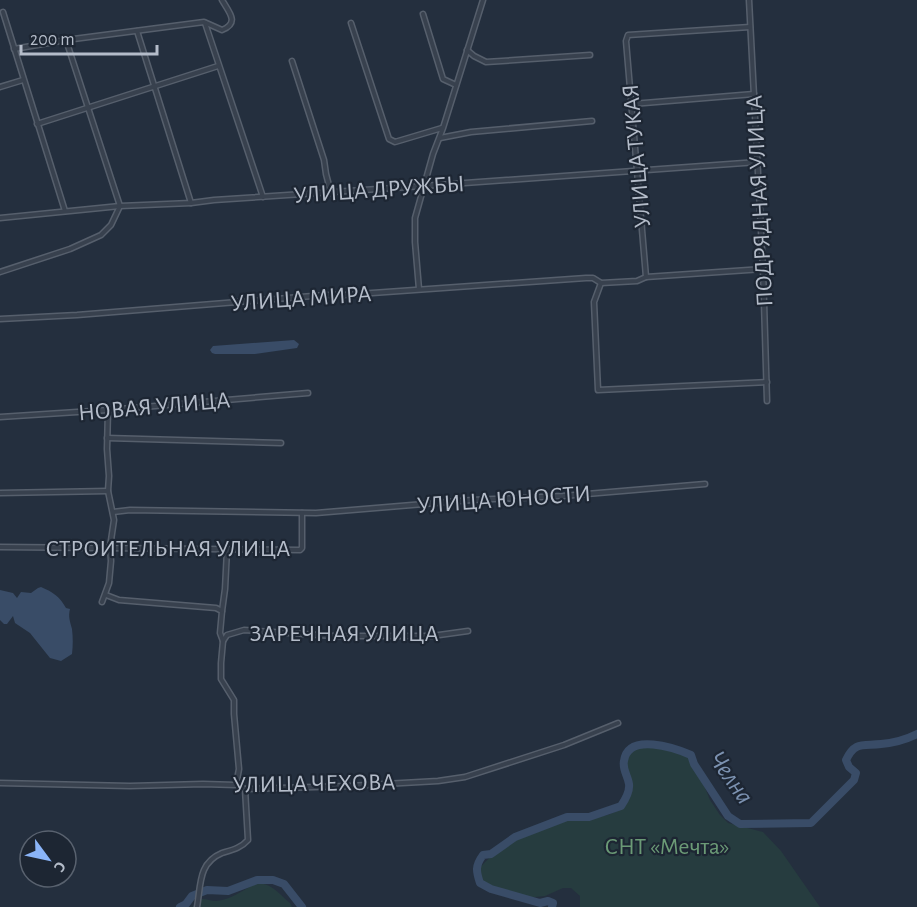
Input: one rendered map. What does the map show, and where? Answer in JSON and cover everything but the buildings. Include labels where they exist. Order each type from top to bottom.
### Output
[{"type":"street","points":[[14,49],[204,22],[222,30],[228,28],[232,23],[232,17],[222,0]]},
{"type":"street","points":[[419,290],[415,218],[423,186],[483,0]]},
{"type":"street","name":"ПОДРЯДНАЯ УЛИЦА","points":[[748,0],[758,162],[767,401]]},
{"type":"street","points":[[3,12],[65,211]]},
{"type":"street","points":[[423,14],[442,79],[456,85]]},
{"type":"street","points":[[204,22],[263,197]]},
{"type":"street","points":[[351,23],[389,139],[395,142],[443,128]]},
{"type":"street","name":"УЛИЦА ТУКАЯ","points":[[646,277],[628,36],[750,27]]},
{"type":"street","points":[[137,31],[191,203]]},
{"type":"street","points":[[0,272],[70,249],[101,235],[111,225],[120,206],[66,40]]},
{"type":"street","points":[[467,50],[486,62],[590,55]]},
{"type":"street","points":[[292,61],[324,160],[331,193]]},
{"type":"street","points":[[37,124],[218,66]]},
{"type":"street","points":[[0,87],[23,80]]},
{"type":"street","points":[[632,104],[754,94]]},
{"type":"street","points":[[439,138],[471,132],[592,121]]},
{"type":"street","name":"УЛИЦА ДРУЖБЫ","points":[[0,218],[120,206],[191,203],[758,162]]},
{"type":"street","name":"УЛИЦА МИРА","points":[[0,319],[77,315],[325,294],[344,295],[586,278],[602,282],[637,281],[646,277],[763,269]]},
{"type":"street","points":[[602,282],[594,302],[598,390],[766,382]]},
{"type":"street","name":"НОВАЯ УЛИЦА","points":[[0,417],[308,393]]},
{"type":"street","points":[[102,602],[109,583],[110,547],[114,520],[108,491],[108,410]]},
{"type":"street","points":[[107,438],[281,442]]},
{"type":"street","name":"УЛИЦА ЮНОСТИ","points":[[113,512],[130,510],[303,513],[705,484]]},
{"type":"street","points":[[0,493],[108,491]]},
{"type":"street","name":"СТРОИТЕЛЬНАЯ УЛИЦА","points":[[0,547],[302,549],[303,513]]},
{"type":"street","name":"ЗАРЕЧНАЯ УЛИЦА","points":[[223,641],[220,633],[227,550]]},
{"type":"street","name":"ЗАРЕЧНАЯ УЛИЦА","points":[[106,595],[119,600],[216,608],[222,611]]},
{"type":"street","name":"ЗАРЕЧНАЯ УЛИЦА","points":[[236,785],[239,769],[234,700],[221,679],[223,641],[227,634],[244,630],[334,636],[432,636],[468,631]]},
{"type":"street","name":"УЛИЦА ЧЕХОВА","points":[[0,783],[130,786],[203,784],[236,785],[245,789],[438,781],[465,777],[564,745],[618,723]]},
{"type":"street","points":[[197,907],[204,868],[218,855],[243,846],[248,840],[245,789]]},
{"type":"green space","name":"СНТ «Мечта»","points":[[644,746],[674,749],[691,756],[692,767],[720,815],[728,823],[763,832],[781,851],[820,907],[580,907],[580,896],[571,888],[563,888],[545,896],[515,899],[481,886],[477,880],[478,870],[493,855],[520,836],[551,824],[578,818],[605,816],[618,809],[627,788],[621,765],[622,760],[631,751]]},
{"type":"green space","points":[[257,883],[271,887],[292,907],[192,907],[202,899],[216,901],[227,899]]},
{"type":"water","points":[[294,340],[299,344],[297,348],[255,354],[215,354],[210,350],[213,346]]},
{"type":"water","points":[[41,587],[56,595],[66,608],[70,609],[72,654],[61,661],[50,658],[30,633],[15,623],[13,616],[7,624],[0,620],[0,590],[13,593],[17,598],[21,592],[31,593]]},
{"type":"waterway","name":"Челна","points":[[552,907],[553,903],[548,901],[540,903],[491,889],[480,883],[477,872],[479,862],[483,855],[491,854],[515,837],[567,817],[589,817],[621,806],[629,787],[624,761],[627,752],[634,747],[653,744],[691,755],[694,764],[728,816],[740,824],[811,823],[854,780],[856,773],[849,767],[846,760],[856,747],[890,743],[917,734]]},
{"type":"waterway","name":"Челна","points":[[180,907],[186,904],[192,896],[207,890],[228,891],[257,880],[273,880],[284,884],[302,907]]}]
